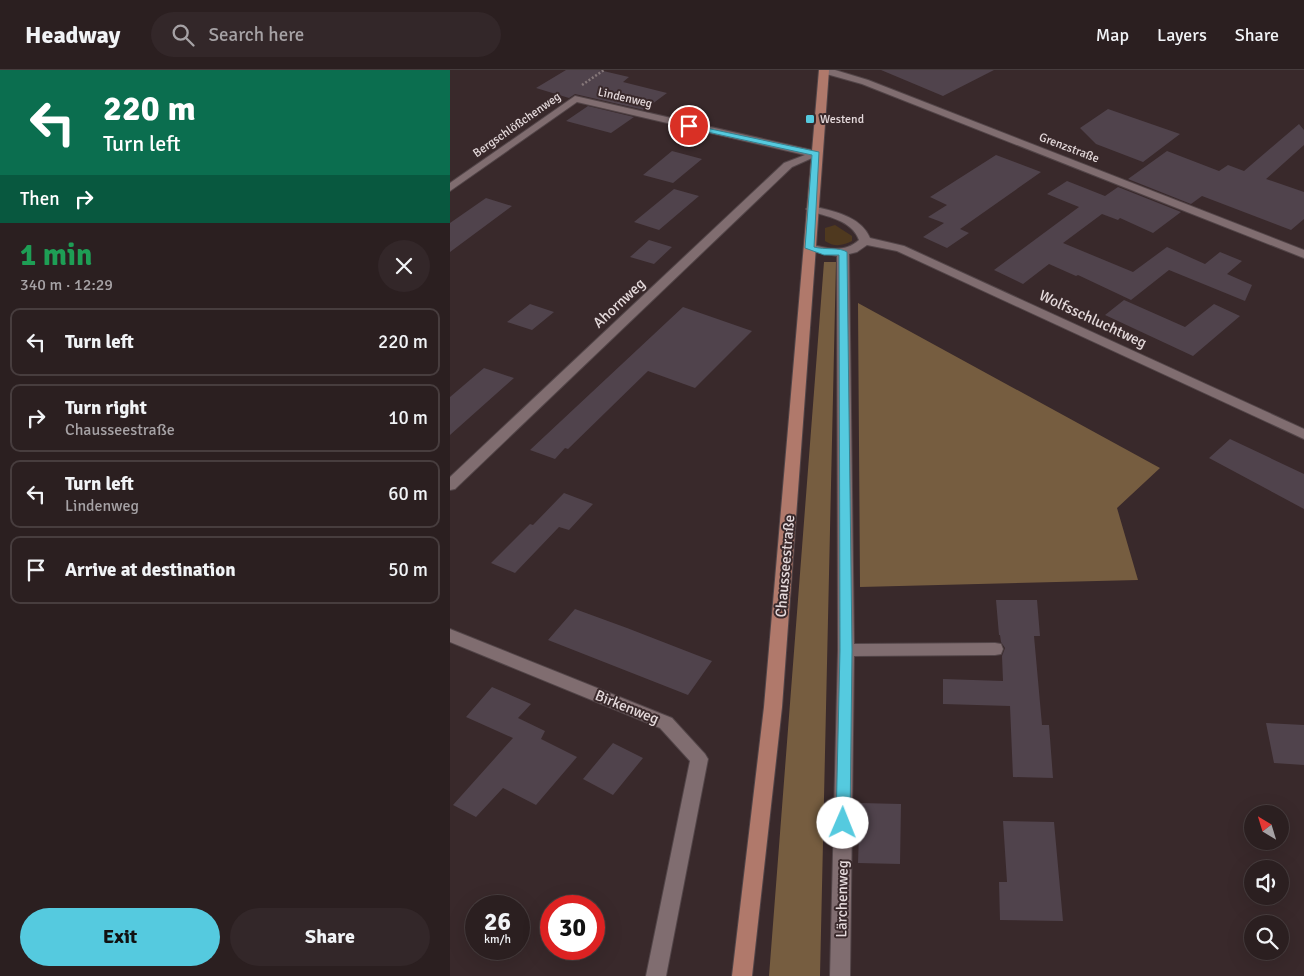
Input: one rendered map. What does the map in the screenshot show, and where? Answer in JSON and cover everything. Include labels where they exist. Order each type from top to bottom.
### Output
[{"type":"main road","points":[[816,154],[828,71]]},
{"type":"main road","name":"Chausseestraße","points":[[742,976],[774,707],[816,154]]},
{"type":"street","name":"Grenzstraße","points":[[828,71],[874,85],[1303,252]]},
{"type":"street","name":"Lindenweg","points":[[575,99],[816,154]]},
{"type":"street","name":"Bergschlößchenweg","points":[[450,188],[575,99]]},
{"type":"street","name":"Ahornweg","points":[[450,485],[788,164],[816,154]]},
{"type":"street","points":[[810,248],[824,252],[843,252],[860,246],[865,241],[864,234],[848,222],[812,209]]},
{"type":"street","name":"Wolfsschluchtweg","points":[[865,241],[900,248],[1304,434]]},
{"type":"street","name":"Lärchenweg","points":[[840,976],[846,650],[843,252]]},
{"type":"street","name":"Birkenweg","points":[[450,634],[666,723],[699,759],[656,976]]},
{"type":"street","points":[[846,650],[995,649]]},
{"type":"shaded area","points":[[835,225],[852,236],[852,241],[838,245],[825,241],[825,228]]},
{"type":"shaded area","points":[[824,262],[836,262],[820,976],[769,976]]},
{"type":"shaded area","points":[[858,303],[1160,468],[1117,508],[1138,580],[860,587]]},
{"type":"building","points":[[566,70],[599,70],[629,77],[623,82],[667,93],[644,110],[575,94],[569,98],[536,88]]},
{"type":"building","points":[[881,70],[994,70],[943,96]]},
{"type":"building","points":[[588,106],[634,117],[611,133],[566,121]]},
{"type":"building","points":[[1108,109],[1180,134],[1143,162],[1096,144],[1080,128]]},
{"type":"building","points":[[1299,124],[1304,130],[1304,145],[1266,179],[1304,192],[1304,219],[1291,230],[1202,196],[1191,204],[1128,179],[1167,151],[1219,171],[1228,165],[1244,171]]},
{"type":"building","points":[[672,151],[702,159],[673,183],[643,175]]},
{"type":"building","points":[[996,155],[1041,172],[960,229],[969,233],[947,248],[923,237],[944,223],[928,217],[947,205],[930,197]]},
{"type":"building","points":[[1067,181],[1105,196],[1118,187],[1181,212],[1153,233],[1120,218],[1118,220],[1102,214],[1063,243],[1133,272],[1167,247],[1205,264],[1220,252],[1242,261],[1227,274],[1252,285],[1245,301],[1169,270],[1131,300],[1078,275],[1076,276],[1049,264],[1023,284],[994,270],[1079,207],[1047,194]]},
{"type":"building","points":[[674,189],[699,196],[659,230],[634,222]]},
{"type":"building","points":[[486,198],[512,206],[450,252],[450,223]]},
{"type":"building","points":[[649,240],[672,247],[654,264],[630,257]]},
{"type":"building","points":[[1124,300],[1185,327],[1214,304],[1240,316],[1193,356],[1105,315]]},
{"type":"building","points":[[530,304],[554,312],[532,330],[507,322]]},
{"type":"building","points":[[683,307],[752,331],[695,388],[648,371],[568,449],[565,448],[555,459],[530,450]]},
{"type":"building","points":[[484,368],[514,378],[450,435],[450,397]]},
{"type":"building","points":[[1230,439],[1304,474],[1304,509],[1209,458]]},
{"type":"building","points":[[564,493],[593,504],[569,530],[559,527],[515,573],[491,563],[530,524],[533,525]]},
{"type":"building","points":[[996,600],[1037,600],[1040,636],[1034,636],[1042,725],[1049,725],[1053,778],[1013,777],[1010,706],[943,704],[943,679],[1003,681],[1002,656],[1005,648],[999,635]]},
{"type":"building","points":[[575,609],[712,661],[688,695],[548,640]]},
{"type":"building","points":[[492,687],[531,704],[518,718],[545,731],[541,739],[577,757],[536,805],[503,788],[476,817],[453,805],[513,738],[466,717]]},
{"type":"building","points":[[1266,723],[1304,725],[1304,765],[1274,763]]},
{"type":"building","points":[[613,743],[643,758],[613,795],[583,779]]},
{"type":"building","points":[[860,803],[901,804],[900,864],[858,863]]},
{"type":"building","points":[[1003,821],[1054,822],[1063,921],[1000,920],[999,882],[1007,882]]},
{"type":"place","name":"Westend","points":[[810,119]]},
{"type":"route","points":[[689,126],[816,154],[810,248],[824,252],[843,252],[846,650],[843,823]]}]
